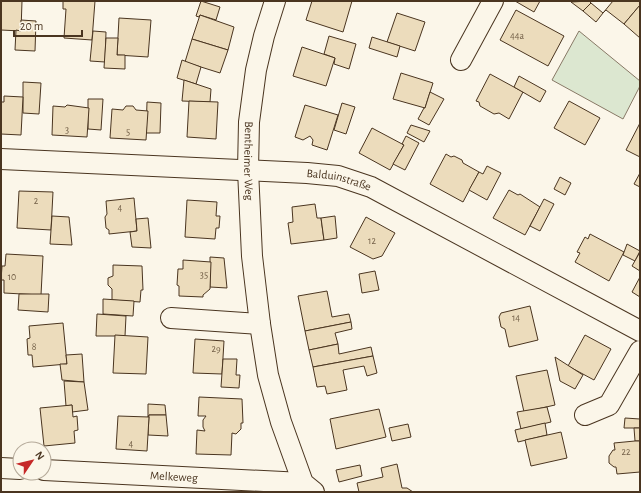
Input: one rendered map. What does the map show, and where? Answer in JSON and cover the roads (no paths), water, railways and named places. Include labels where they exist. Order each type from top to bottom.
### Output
[{"type":"street","name":"Bentheimer Weg","points":[[275,1],[264,36],[256,70],[249,122],[248,170],[252,256],[268,375],[281,422],[309,487]]},
{"type":"street","points":[[461,60],[492,1]]},
{"type":"street","name":"Balduinstraße","points":[[1,159],[308,173],[338,176],[371,187],[640,331]]},
{"type":"street","points":[[171,318],[260,324]]},
{"type":"street","points":[[585,415],[609,405],[640,351]]},
{"type":"street","points":[[1,468],[12,469]]},
{"type":"street","name":"Melkeweg","points":[[52,471],[309,487]]}]
